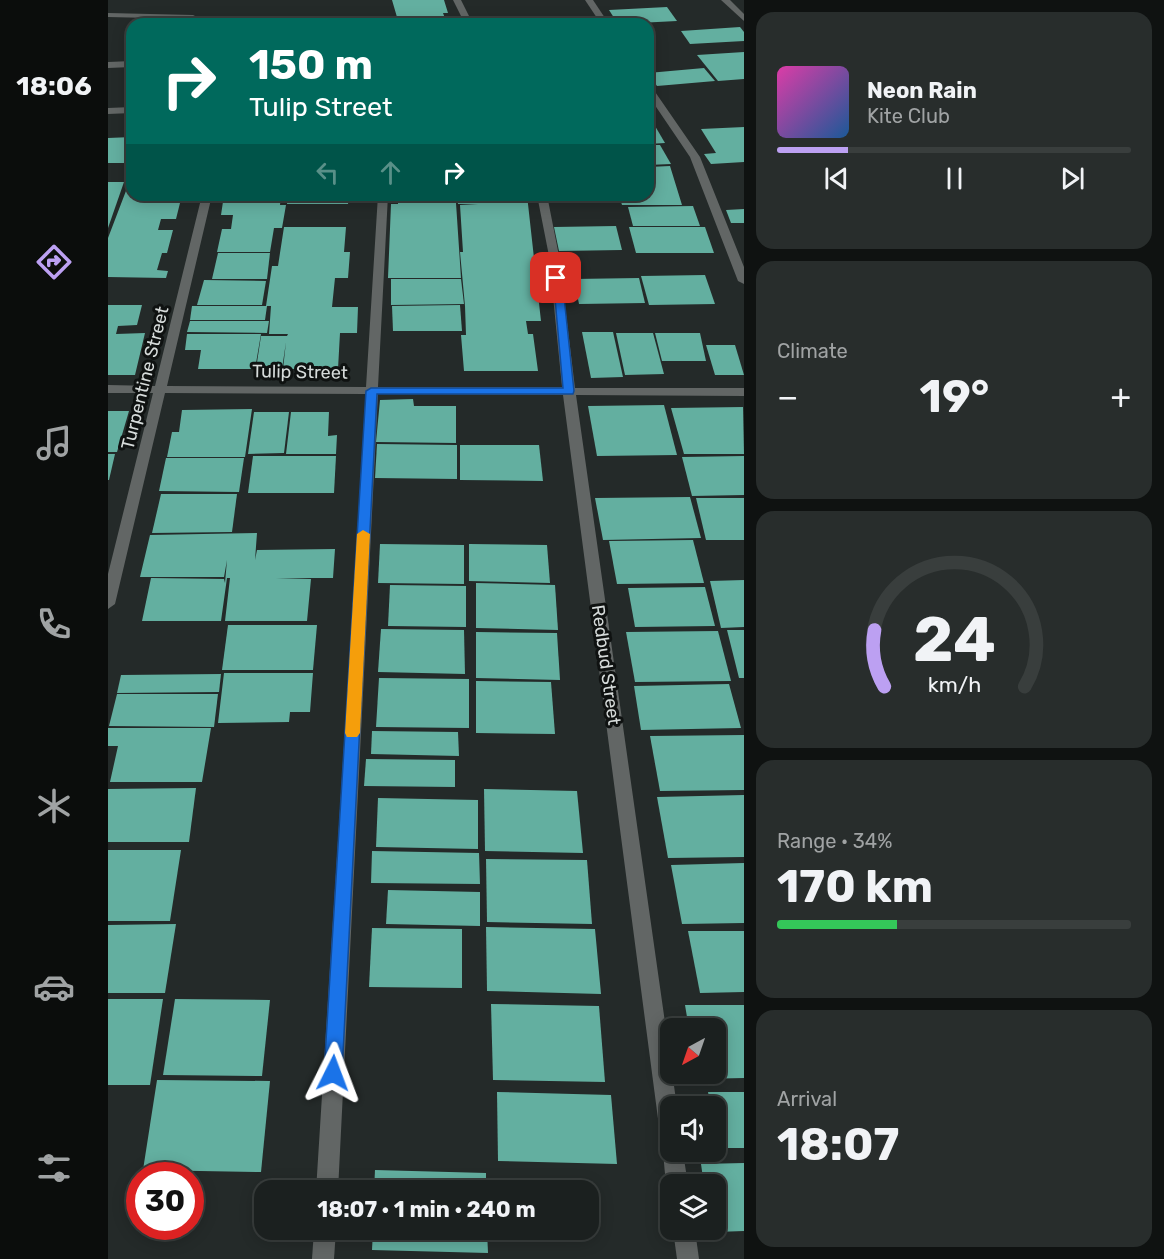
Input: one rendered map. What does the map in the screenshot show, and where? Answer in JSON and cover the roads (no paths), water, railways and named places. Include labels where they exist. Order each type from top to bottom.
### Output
[{"type":"street","points":[[457,0],[466,18]]},
{"type":"street","points":[[589,0],[601,18]]},
{"type":"street","points":[[725,0],[744,19]]},
{"type":"street","points":[[108,15],[194,17]]},
{"type":"street","points":[[108,65],[126,64]]},
{"type":"street","points":[[654,97],[695,157],[744,281]]},
{"type":"street","points":[[108,111],[126,110]]},
{"type":"street","name":"Turpentine Street","points":[[108,604],[162,389],[206,201]]},
{"type":"street","points":[[328,1180],[383,201]]},
{"type":"street","name":"Redbud Street","points":[[543,201],[554,256],[569,391],[665,1096]]},
{"type":"street","name":"Tulip Street","points":[[108,389],[744,392]]},
{"type":"street","points":[[323,1259],[324,1240]]},
{"type":"street","points":[[685,1240],[688,1259]]}]
